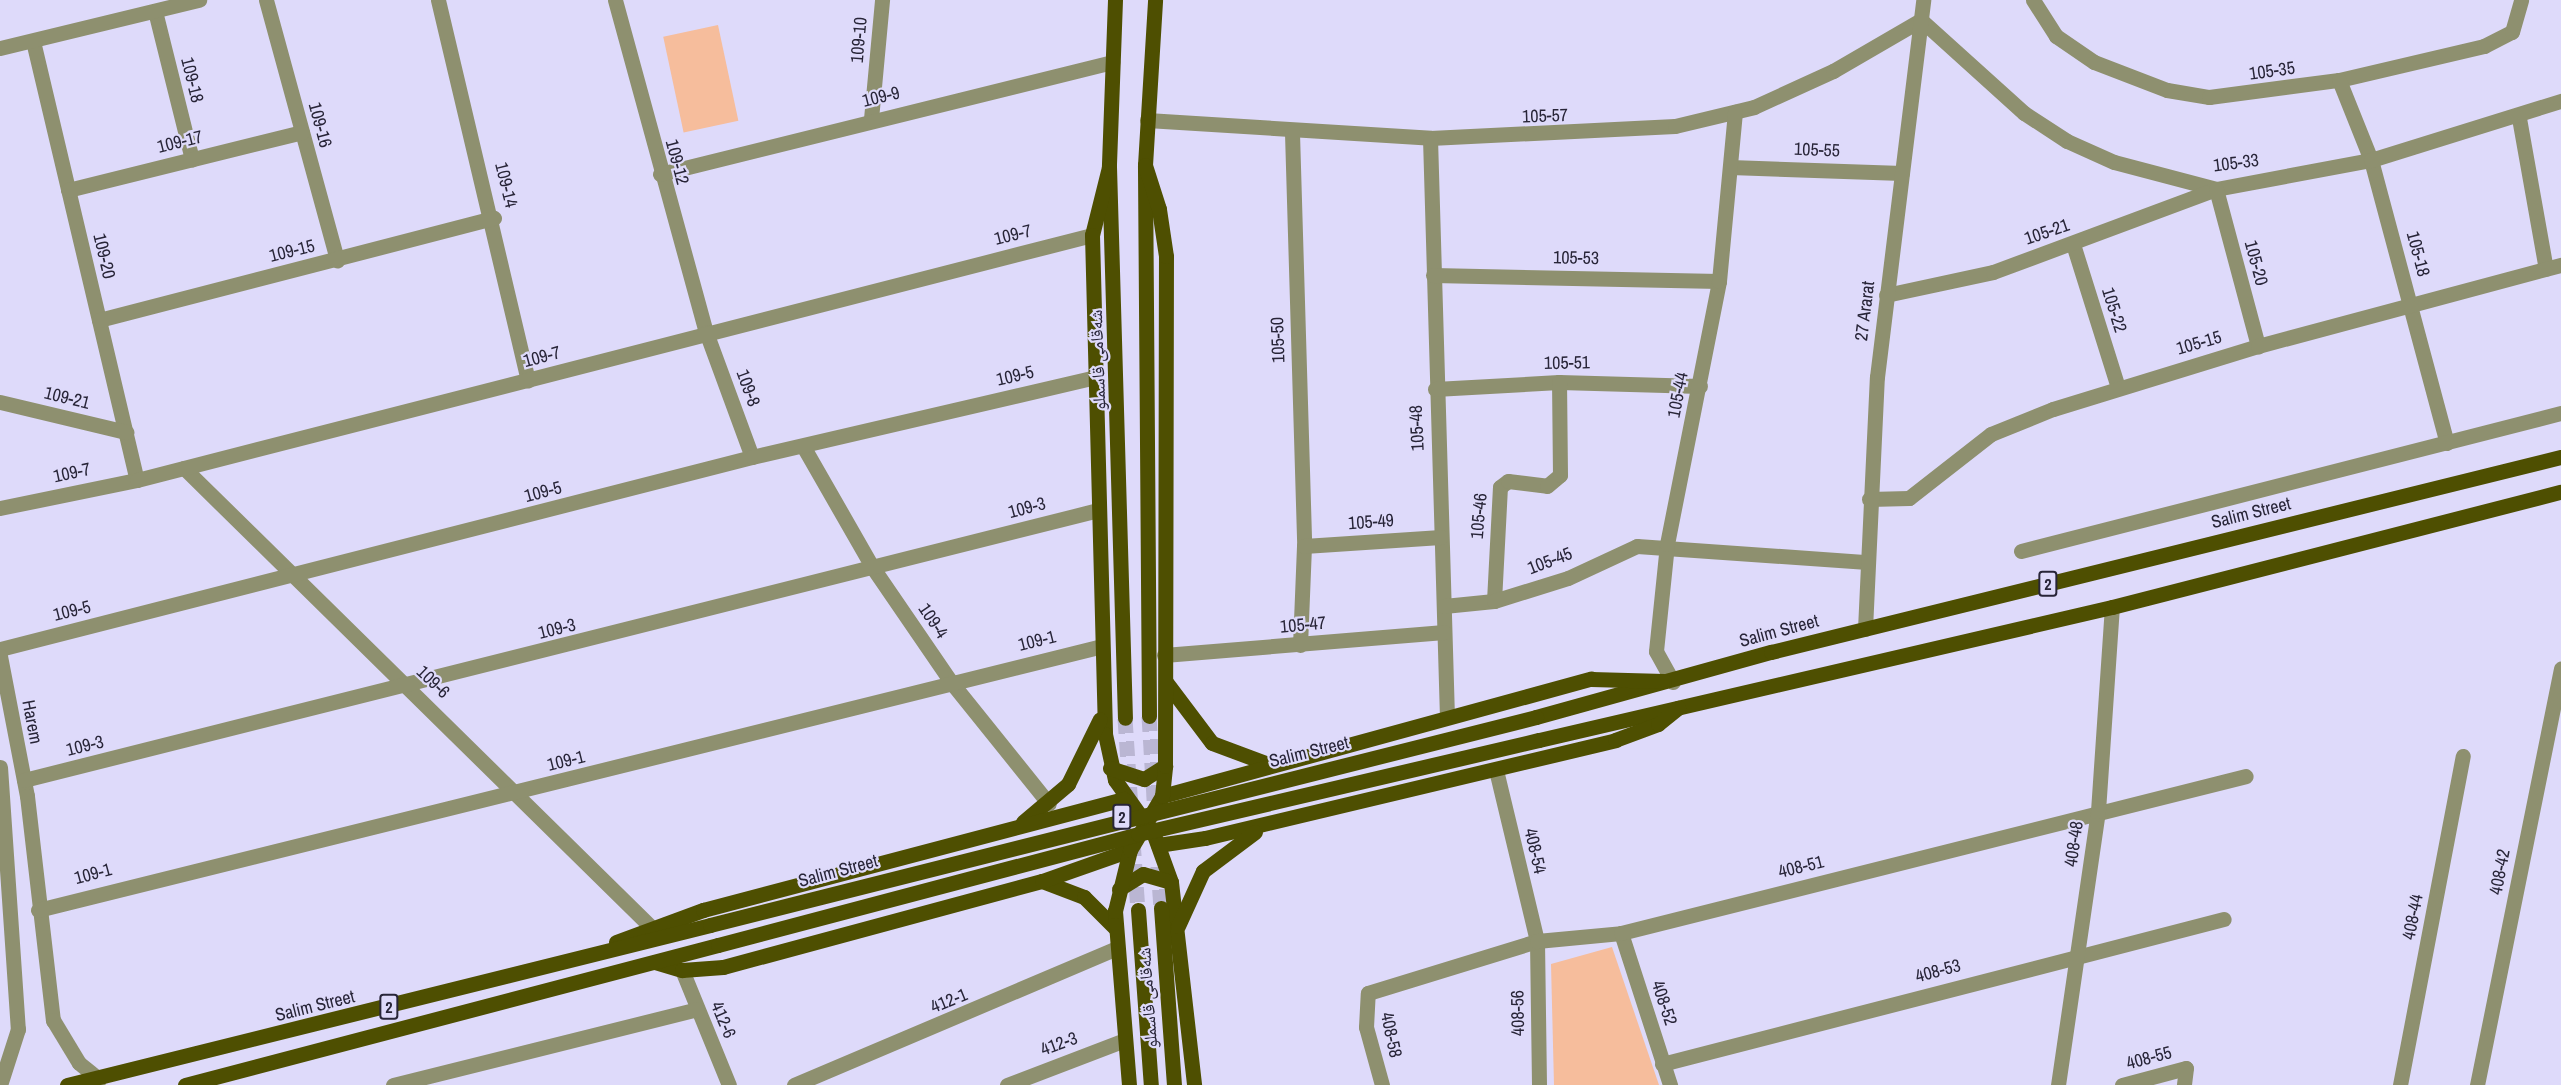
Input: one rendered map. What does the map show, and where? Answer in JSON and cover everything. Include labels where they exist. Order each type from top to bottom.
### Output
[{"type":"main road","name":"شەقامی قاسملو","points":[[1114,0],[1109,167],[1125,718]]},
{"type":"main road","points":[[1149,716],[1144,165],[1155,0]]},
{"type":"main road","points":[[1129,1085],[1116,929],[1119,889],[1130,850],[1149,825],[1162,796],[1165,766],[1166,256],[1160,208],[1144,165]]},
{"type":"main road","points":[[1109,167],[1092,235],[1097,377],[1102,711],[1110,768],[1124,799],[1149,825],[1171,882],[1178,926],[1194,1085]]},
{"type":"main road","name":"Salim Street","points":[[67,1085],[571,962],[1673,682],[1865,629],[2561,457]]},
{"type":"main road","name":"2","points":[[185,1085],[1138,834],[1684,704],[2112,607],[2561,492]]},
{"type":"main road","points":[[1162,796],[1447,716],[1591,679],[1636,676],[1673,682]]},
{"type":"main road","points":[[1165,681],[1212,743],[1271,765]]},
{"type":"main road","points":[[1158,845],[1205,838],[1615,740],[1658,724],[1684,704]]},
{"type":"main road","points":[[1011,829],[1049,804],[1083,761],[1102,711]]},
{"type":"main road","points":[[1110,768],[1138,779],[1165,766]]},
{"type":"main road","points":[[1192,787],[1181,802],[1181,820],[1193,835],[1205,838]]},
{"type":"main road","points":[[571,962],[651,927],[1124,799]]},
{"type":"main road","points":[[1076,813],[1100,832],[1100,851],[1090,866]]},
{"type":"main road","points":[[1178,926],[1211,862],[1278,820]]},
{"type":"main road","points":[[655,962],[682,970],[723,967],[1042,880],[1090,866],[1130,850]]},
{"type":"main road","points":[[1119,889],[1143,874],[1171,882]]},
{"type":"main road","points":[[1042,880],[1084,897],[1116,929]]},
{"type":"main road","name":"شەقامی قاسملو","points":[[1161,908],[1174,1085]]},
{"type":"main road","name":"شەقامی قاسملو","points":[[1138,910],[1151,1085]]},
{"type":"street","points":[[0,48],[198,0]]},
{"type":"street","name":"109-16","points":[[266,0],[337,260]]},
{"type":"street","name":"109-14","points":[[438,0],[494,218],[528,381]]},
{"type":"street","name":"109-12","points":[[615,0],[660,174],[706,332]]},
{"type":"street","name":"109-10","points":[[871,119],[882,0]]},
{"type":"street","name":"27 Ararat","points":[[1865,629],[1869,499],[1886,295],[1923,0]]},
{"type":"street","name":"105-35","points":[[2033,0],[2056,36],[2074,51],[2167,90],[2229,96],[2339,80],[2500,41],[2517,26],[2521,2]]},
{"type":"street","name":"109-18","points":[[155,11],[192,159]]},
{"type":"street","name":"105-57","points":[[1147,120],[1292,133],[1430,138],[1676,126],[1735,112],[1833,71],[1921,20]]},
{"type":"street","name":"105-33","points":[[1921,20],[2024,113],[2067,141],[2114,162],[2216,189],[2371,160],[2518,118],[2561,101]]},
{"type":"street","name":"109-20","points":[[33,41],[136,480]]},
{"type":"street","name":"109-9","points":[[660,174],[871,119],[1112,62]]},
{"type":"street","name":"105-18","points":[[2339,80],[2371,160],[2447,443]]},
{"type":"street","name":"105-44","points":[[1673,682],[1656,651],[1667,544],[1719,281],[1735,112]]},
{"type":"street","points":[[2518,118],[2554,267]]},
{"type":"street","name":"109-17","points":[[68,190],[302,132]]},
{"type":"street","name":"105-50","points":[[1292,133],[1304,546],[1300,645]]},
{"type":"street","name":"105-48","points":[[1430,138],[1435,389],[1447,716]]},
{"type":"street","name":"105-55","points":[[1730,167],[1902,173]]},
{"type":"street","name":"105-21","points":[[1886,295],[1993,272],[2216,189]]},
{"type":"street","name":"105-20","points":[[2216,189],[2258,346]]},
{"type":"street","name":"109-15","points":[[99,320],[494,218]]},
{"type":"street","name":"109-7","points":[[0,508],[184,468],[528,381],[706,332],[1092,235]]},
{"type":"street","name":"105-22","points":[[2073,244],[2118,388]]},
{"type":"street","name":"105-15","points":[[1869,499],[1909,498],[1998,430],[2118,388],[2258,346],[2554,267]]},
{"type":"street","name":"105-53","points":[[1433,275],[1719,281]]},
{"type":"street","name":"109-8","points":[[706,332],[752,457]]},
{"type":"street","name":"109-5","points":[[0,649],[297,577],[752,457],[1097,377]]},
{"type":"street","name":"105-51","points":[[1435,389],[1559,382],[1700,386]]},
{"type":"street","name":"105-46","points":[[1494,601],[1500,487],[1508,481],[1547,486],[1560,476],[1559,382]]},
{"type":"street","name":"109-21","points":[[0,402],[126,432]]},
{"type":"street","points":[[2021,551],[2561,413]]},
{"type":"street","name":"109-4","points":[[803,446],[873,568],[951,682],[1049,804]]},
{"type":"street","name":"109-6","points":[[184,468],[519,793],[651,927]]},
{"type":"street","name":"109-3","points":[[2,789],[25,788],[1098,510]]},
{"type":"street","name":"105-49","points":[[1304,546],[1441,537]]},
{"type":"street","name":"105-45","points":[[1444,606],[1494,601],[1568,578],[1617,551],[1667,544],[1867,562]]},
{"type":"street","name":"408-48","points":[[2058,1085],[2098,811],[2112,607]]},
{"type":"street","name":"105-47","points":[[1164,655],[1444,632]]},
{"type":"street","name":"109-1","points":[[38,910],[519,793],[951,682],[1102,646]]},
{"type":"street","name":"Harem","points":[[0,656],[25,788],[53,1020],[79,1063],[99,1079]]},
{"type":"street","name":"408-42","points":[[2477,1085],[2554,738],[2561,668]]},
{"type":"street","name":"408-44","points":[[2405,1084],[2463,756]]},
{"type":"street","points":[[0,767],[18,1029],[0,1085]]},
{"type":"street","name":"408-54","points":[[1496,770],[1537,941]]},
{"type":"street","name":"408-51","points":[[1368,993],[1537,941],[1621,933],[2098,811],[2246,776]]},
{"type":"street","name":"408-53","points":[[1662,1064],[2077,954],[2224,919]]},
{"type":"street","name":"408-52","points":[[1621,933],[1670,1085]]},
{"type":"street","name":"408-56","points":[[1537,941],[1539,1085]]},
{"type":"street","name":"412-1","points":[[794,1085],[1117,948]]},
{"type":"street","name":"412-6","points":[[682,970],[729,1085]]},
{"type":"street","name":"408-58","points":[[1368,993],[1365,1028],[1382,1085]]},
{"type":"street","points":[[393,1085],[697,1009]]},
{"type":"street","name":"412-3","points":[[1015,1083],[1125,1040]]},
{"type":"street","name":"408-55","points":[[2122,1085],[2186,1068],[2184,1085]]},
{"type":"shaded area","points":[[718,25],[738,121],[684,133],[663,37]]},
{"type":"shaded area","points":[[1612,947],[1659,1085],[1554,1085],[1551,964]]},
{"type":"tunnel","points":[[1149,716],[1155,815]]},
{"type":"tunnel","points":[[1125,718],[1131,808]]},
{"type":"tunnel","points":[[1133,841],[1138,910]]},
{"type":"tunnel","points":[[1158,866],[1161,908]]}]
